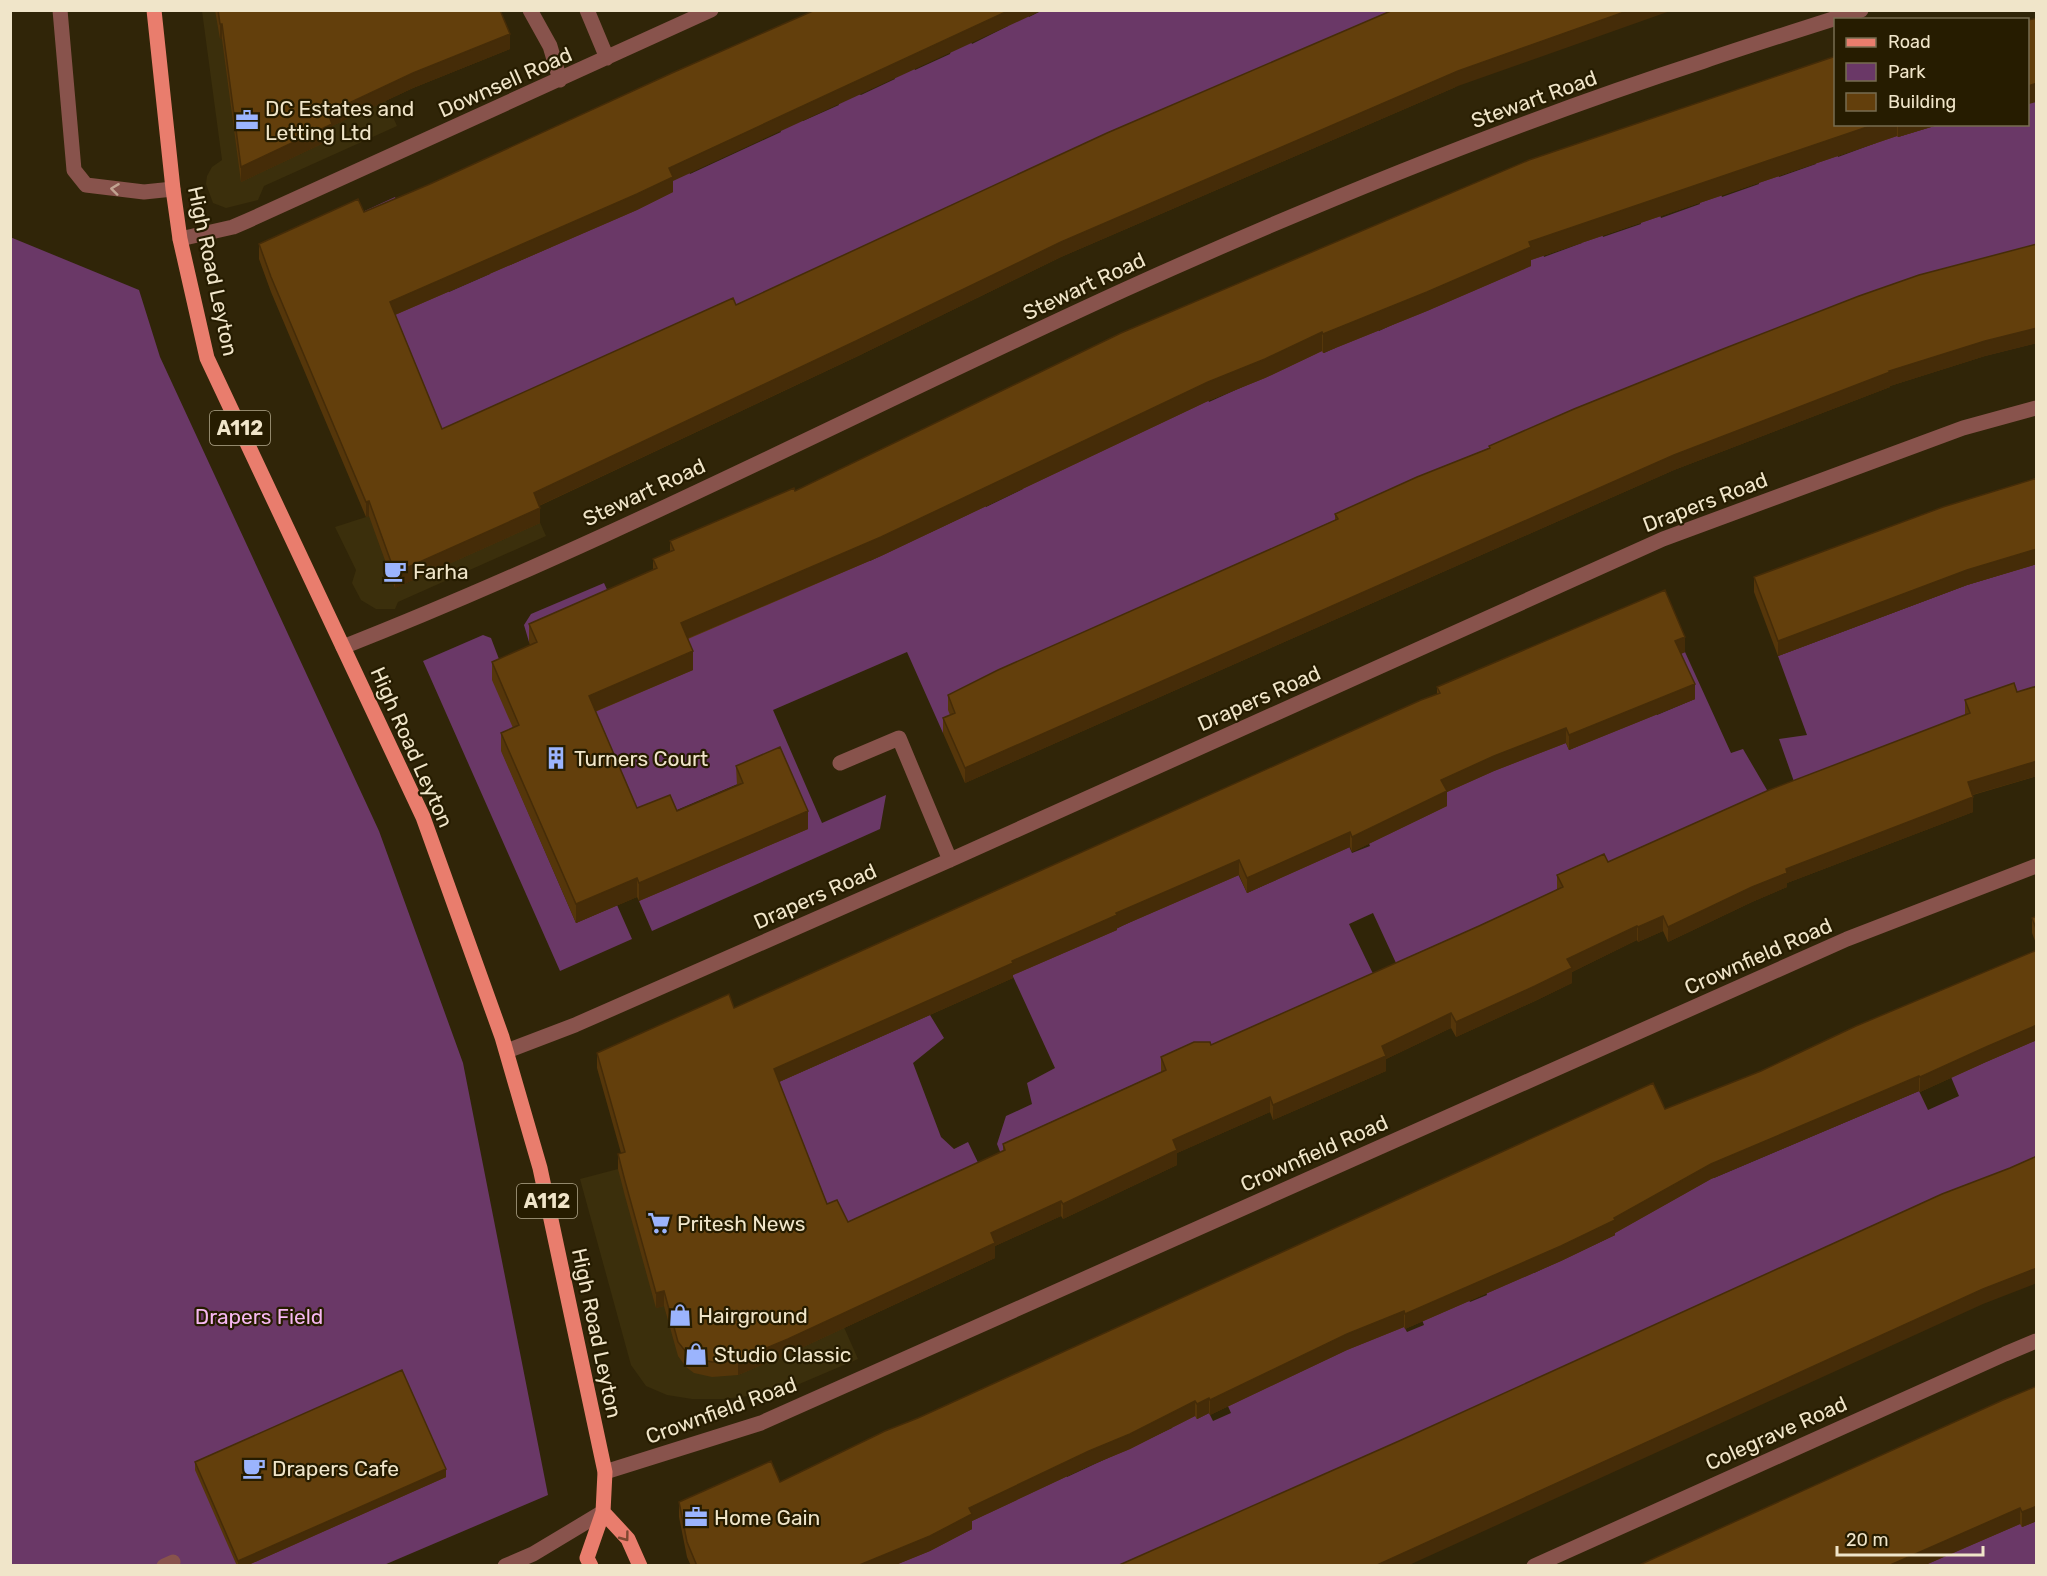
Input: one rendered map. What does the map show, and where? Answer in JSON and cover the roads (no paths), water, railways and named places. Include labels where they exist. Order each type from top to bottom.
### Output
[{"type":"main road","name":"High Road Leyton","points":[[153,10],[180,239],[207,358],[423,817],[507,1051],[540,1168],[605,1472],[603,1512]]},
{"type":"main road","name":"A112","points":[[591,1566],[587,1558],[603,1512]]},
{"type":"main road","points":[[603,1512],[628,1539],[640,1566]]},
{"type":"street","points":[[60,10],[74,170],[86,185],[144,192],[173,189]]},
{"type":"street","points":[[530,10],[550,46],[560,80]]},
{"type":"street","points":[[587,10],[607,58]]},
{"type":"street","name":"Downsell Road","points":[[180,239],[233,227],[711,10]]},
{"type":"street","name":"Stewart Road","points":[[1837,18],[1862,10]]},
{"type":"street","name":"Stewart Road","points":[[343,647],[481,591],[1126,289],[1297,214],[1491,137],[1700,62],[1834,19]]},
{"type":"street","name":"Drapers Road","points":[[507,1051],[575,1024],[950,860],[1663,539],[1963,428],[2037,408]]},
{"type":"street","points":[[840,763],[899,738],[950,860]]},
{"type":"street","name":"Crownfield Road","points":[[605,1472],[761,1423],[1847,939],[2037,866]]},
{"type":"street","name":"Colegrave Road","points":[[1534,1566],[2037,1341]]},
{"type":"street","points":[[505,1566],[532,1554],[603,1512]]},
{"type":"place","name":"DC Estates and Letting Ltd","points":[[247,120]]},
{"type":"place","name":"Farha","points":[[395,571]]},
{"type":"place","name":"Turners Court","points":[[556,758]]},
{"type":"place","name":"Pritesh News","points":[[659,1223]]},
{"type":"place","name":"Hairground","points":[[680,1315]]},
{"type":"place","name":"Studio Classic","points":[[696,1354]]},
{"type":"place","name":"Drapers Cafe","points":[[254,1468]]},
{"type":"place","name":"Home Gain","points":[[696,1517]]},
{"type":"park label","name":"Drapers Field","points":[[259,1316]]}]
